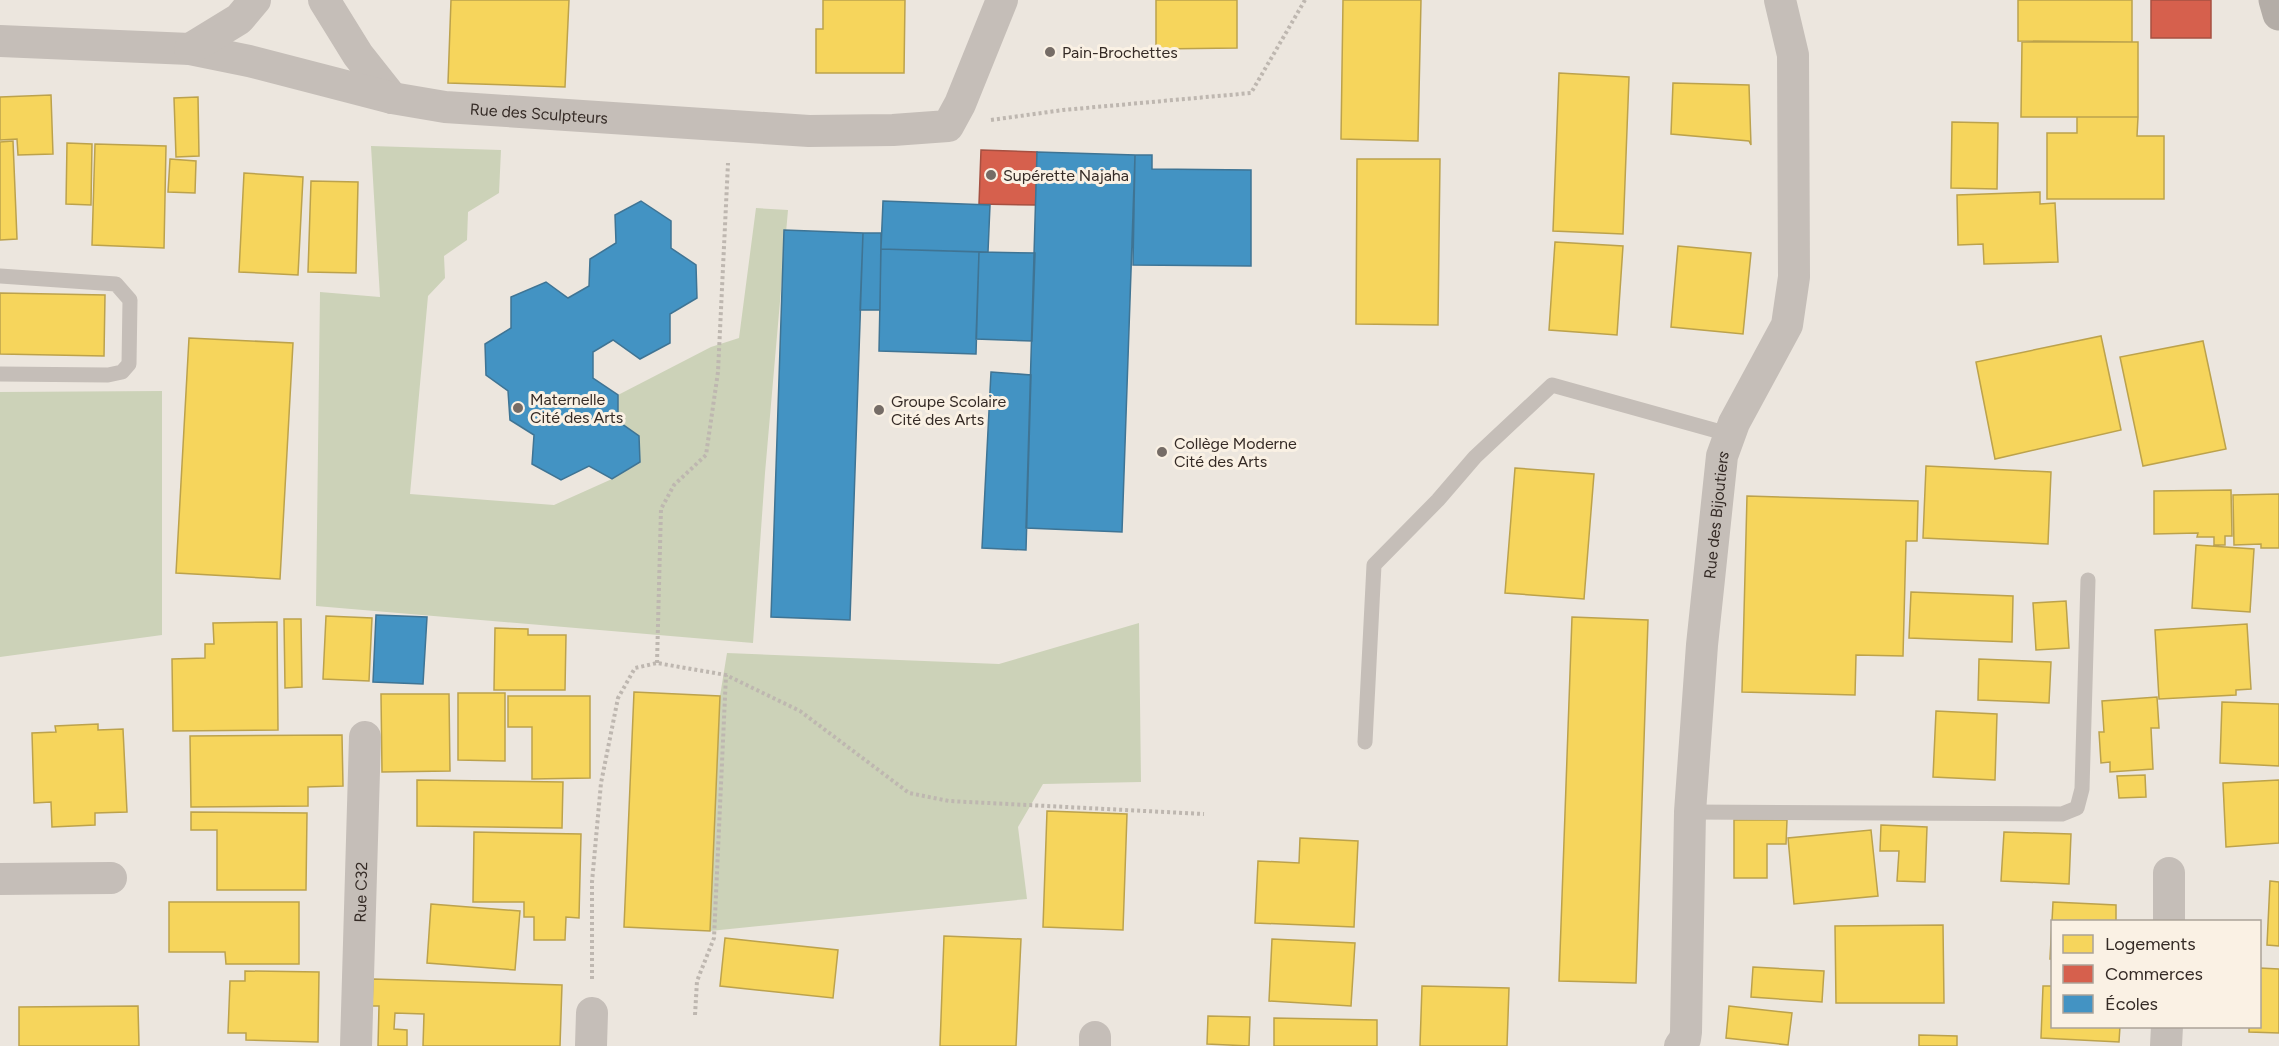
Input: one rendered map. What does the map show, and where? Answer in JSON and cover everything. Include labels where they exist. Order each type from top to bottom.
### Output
[{"type":"main road","points":[[2275,0],[2279,14]]},
{"type":"street","points":[[190,49],[238,19],[255,0]]},
{"type":"street","points":[[324,0],[358,55],[392,98]]},
{"type":"street","points":[[948,126],[960,104],[1002,0]]},
{"type":"street","name":"Rue des Bijoutiers","points":[[1680,1046],[1686,1032],[1690,812],[1702,645],[1722,456],[1728,434],[1787,325],[1794,277],[1793,55],[1780,0]]},
{"type":"street","name":"Rue des Sculpteurs","points":[[0,41],[190,49],[249,61],[392,98],[445,107],[820,131],[893,130],[948,126]]},
{"type":"street","name":"Rue C32","points":[[356,1046],[365,737]]},
{"type":"street","points":[[2169,873],[2169,920]]},
{"type":"street","points":[[0,879],[111,878]]},
{"type":"street","points":[[591,1046],[592,1013]]},
{"type":"street","points":[[2166,1046],[2167,1028]]},
{"type":"lane","points":[[0,276],[116,284],[130,300],[129,364],[122,372],[108,375],[0,374]]},
{"type":"lane","points":[[1365,742],[1374,565],[1438,500],[1475,457],[1552,385],[1728,434]]},
{"type":"lane","points":[[1690,812],[2062,814],[2077,808],[2082,789],[2088,580]]},
{"type":"path","points":[[948,126],[1063,110],[1251,93],[1305,0]]},
{"type":"path","points":[[657,663],[661,509],[674,485],[706,455],[718,372],[730,126]]},
{"type":"path","points":[[592,1013],[592,882],[601,783],[618,698],[635,668],[657,663],[726,675],[800,711],[909,793],[950,801],[1204,814]]},
{"type":"path","points":[[695,1015],[697,981],[714,938],[726,675]]},
{"type":"green space","points":[[371,146],[501,150],[499,193],[468,212],[467,240],[444,256],[445,278],[428,296],[410,494],[554,505],[612,479],[640,462],[639,436],[618,421],[618,395],[711,347],[739,338],[756,208],[788,210],[753,643],[316,606],[320,292],[380,297]]},
{"type":"green space","points":[[162,391],[162,635],[0,657],[0,392]]},
{"type":"green space","points":[[1139,623],[1141,782],[1043,784],[1018,827],[1027,899],[710,931],[720,696],[727,653],[999,664]]},
{"type":"building: Logements","points":[[451,0],[569,0],[565,87],[448,83]]},
{"type":"building: Logements","points":[[823,0],[905,0],[904,73],[816,73],[816,29],[823,29]]},
{"type":"building: Logements","points":[[1156,0],[1237,0],[1237,48],[1156,49]]},
{"type":"building: Logements","points":[[1343,0],[1421,0],[1418,141],[1341,139]]},
{"type":"building: Logements","points":[[2018,0],[2132,0],[2132,42],[2018,41]]},
{"type":"building: Logements","points":[[2022,42],[2138,42],[2138,117],[2021,117]]},
{"type":"building: Logements","points":[[1559,73],[1629,77],[1623,234],[1553,231]]},
{"type":"building: Logements","points":[[1673,83],[1749,85],[1751,145],[1749,141],[1671,134]]},
{"type":"building: Logements","points":[[51,95],[53,154],[18,155],[17,139],[0,140],[0,97]]},
{"type":"building: Logements","points":[[198,97],[199,156],[176,157],[174,98]]},
{"type":"building: Logements","points":[[2077,117],[2138,117],[2137,136],[2164,136],[2164,199],[2047,199],[2047,133],[2077,133]]},
{"type":"building: Logements","points":[[1952,122],[1998,123],[1997,189],[1951,188]]},
{"type":"building: Logements","points":[[13,141],[17,239],[0,240],[0,142]]},
{"type":"building: Logements","points":[[67,143],[92,144],[91,205],[66,204]]},
{"type":"building: Logements","points":[[95,144],[166,146],[164,248],[92,245]]},
{"type":"building: Logements","points":[[170,159],[196,161],[195,193],[168,192]]},
{"type":"building: Logements","points":[[1357,159],[1440,159],[1438,325],[1356,324]]},
{"type":"building: Logements","points":[[244,173],[303,177],[298,275],[239,272]]},
{"type":"building: Logements","points":[[311,181],[358,182],[356,273],[308,272]]},
{"type":"building: Logements","points":[[2040,192],[2040,204],[2055,203],[2058,262],[1984,264],[1983,244],[1958,245],[1957,195]]},
{"type":"building: Logements","points":[[1555,242],[1623,246],[1617,335],[1549,330]]},
{"type":"building: Logements","points":[[1678,246],[1751,253],[1743,334],[1671,327]]},
{"type":"building: Logements","points":[[0,293],[105,295],[104,356],[0,354]]},
{"type":"building: Logements","points":[[2101,336],[2121,430],[1995,459],[1976,362]]},
{"type":"building: Logements","points":[[189,338],[293,343],[280,579],[176,573]]},
{"type":"building: Logements","points":[[2203,341],[2226,449],[2143,466],[2120,357]]},
{"type":"building: Logements","points":[[1926,466],[2051,472],[2048,544],[1923,538]]},
{"type":"building: Logements","points":[[1515,468],[1594,474],[1584,599],[1505,593]]},
{"type":"building: Logements","points":[[2231,490],[2232,536],[2225,536],[2225,545],[2214,545],[2214,537],[2197,537],[2198,533],[2154,534],[2154,491]]},
{"type":"building: Logements","points":[[2279,494],[2279,548],[2261,548],[2261,544],[2234,545],[2233,495]]},
{"type":"building: Logements","points":[[1747,496],[1918,501],[1917,541],[1906,541],[1903,656],[1856,655],[1855,695],[1742,692]]},
{"type":"building: Logements","points":[[2196,545],[2254,549],[2250,612],[2192,608]]},
{"type":"building: Logements","points":[[1911,592],[2013,596],[2012,642],[1909,638]]},
{"type":"building: Logements","points":[[2066,601],[2069,648],[2036,650],[2033,603]]},
{"type":"building: Logements","points":[[326,616],[372,618],[369,681],[323,679]]},
{"type":"building: Logements","points":[[1572,617],[1648,620],[1636,983],[1559,981]]},
{"type":"building: Logements","points":[[284,619],[301,619],[302,687],[285,688]]},
{"type":"building: Logements","points":[[277,622],[278,730],[173,731],[172,659],[205,658],[205,644],[214,644],[213,623]]},
{"type":"building: Logements","points":[[2247,624],[2251,689],[2236,690],[2236,695],[2159,699],[2155,630]]},
{"type":"building: Logements","points":[[495,628],[528,629],[528,635],[566,635],[565,690],[494,690]]},
{"type":"building: Logements","points":[[1979,659],[2051,662],[2049,703],[1978,700]]},
{"type":"building: Logements","points":[[634,692],[720,696],[710,931],[624,927]]},
{"type":"building: Logements","points":[[458,693],[505,693],[505,761],[458,760]]},
{"type":"building: Logements","points":[[381,694],[449,694],[450,771],[382,772]]},
{"type":"building: Logements","points":[[508,696],[590,696],[590,778],[532,779],[532,727],[508,727]]},
{"type":"building: Logements","points":[[2157,697],[2159,728],[2151,728],[2153,769],[2110,772],[2110,762],[2101,763],[2099,732],[2104,732],[2102,701]]},
{"type":"building: Logements","points":[[2222,702],[2279,704],[2279,766],[2220,763]]},
{"type":"building: Logements","points":[[1936,711],[1997,714],[1995,780],[1933,777]]},
{"type":"building: Logements","points":[[98,724],[98,730],[123,729],[127,812],[95,813],[95,825],[52,827],[51,802],[34,803],[32,733],[56,732],[55,726]]},
{"type":"building: Logements","points":[[342,735],[343,786],[308,787],[308,806],[191,807],[190,736]]},
{"type":"building: Logements","points":[[2145,775],[2146,797],[2119,798],[2117,776]]},
{"type":"building: Logements","points":[[417,780],[563,782],[562,828],[417,826]]},
{"type":"building: Logements","points":[[2279,780],[2279,843],[2226,847],[2223,783]]},
{"type":"building: Logements","points":[[1047,811],[1127,814],[1123,930],[1043,927]]},
{"type":"building: Logements","points":[[191,812],[307,813],[306,890],[217,890],[217,830],[191,830]]},
{"type":"building: Logements","points":[[1734,820],[1787,820],[1786,844],[1767,844],[1767,878],[1734,878]]},
{"type":"building: Logements","points":[[1881,825],[1927,827],[1925,882],[1897,881],[1899,851],[1880,851]]},
{"type":"building: Logements","points":[[1871,830],[1878,896],[1794,904],[1788,838]]},
{"type":"building: Logements","points":[[474,832],[581,834],[579,918],[566,917],[565,940],[534,940],[534,917],[524,917],[524,902],[473,902]]},
{"type":"building: Logements","points":[[2004,832],[2071,834],[2069,884],[2001,881]]},
{"type":"building: Logements","points":[[1300,838],[1358,841],[1354,927],[1255,923],[1258,861],[1299,863]]},
{"type":"building: Logements","points":[[2270,881],[2279,882],[2279,946],[2267,945]]},
{"type":"building: Logements","points":[[169,902],[299,902],[299,964],[226,964],[225,952],[169,952]]},
{"type":"building: Logements","points":[[2053,902],[2116,905],[2116,920],[2052,920]]},
{"type":"building: Logements","points":[[431,904],[520,911],[515,970],[427,963]]},
{"type":"building: Logements","points":[[1943,925],[1944,1003],[1836,1003],[1835,926]]},
{"type":"building: Logements","points":[[944,936],[1021,939],[1016,1046],[940,1046]]},
{"type":"building: Logements","points":[[725,938],[838,950],[833,998],[720,986]]},
{"type":"building: Logements","points":[[1272,939],[1355,943],[1351,1006],[1269,1001]]},
{"type":"building: Logements","points":[[1753,967],[1824,971],[1822,1002],[1751,997]]},
{"type":"building: Logements","points":[[2261,968],[2279,969],[2279,1033],[2249,1032],[2249,1028],[2261,1028]]},
{"type":"building: Logements","points":[[245,971],[319,972],[318,1042],[246,1040],[246,1033],[228,1033],[230,981],[245,981]]},
{"type":"building: Logements","points":[[373,979],[562,985],[560,1046],[423,1046],[424,1014],[395,1013],[394,1029],[407,1030],[407,1046],[378,1046],[379,1006],[372,1006]]},
{"type":"building: Logements","points":[[1422,986],[1509,988],[1507,1046],[1420,1046]]},
{"type":"building: Logements","points":[[2043,986],[2051,986],[2051,1028],[2120,1028],[2119,1042],[2041,1038]]},
{"type":"building: Logements","points":[[138,1006],[139,1046],[19,1046],[19,1007]]},
{"type":"building: Logements","points":[[1729,1006],[1792,1013],[1788,1045],[1726,1038]]},
{"type":"building: Logements","points":[[1208,1016],[1250,1017],[1249,1046],[1207,1044]]},
{"type":"building: Logements","points":[[1274,1018],[1377,1020],[1377,1046],[1274,1046]]},
{"type":"building: Logements","points":[[1919,1035],[1957,1036],[1957,1046],[1919,1046]]},
{"type":"building: Commerces","points":[[2151,0],[2211,0],[2211,38],[2151,38]]},
{"type":"building: Commerces","points":[[981,150],[1037,152],[1036,205],[979,204]]},
{"type":"building: Écoles","points":[[1037,152],[1135,155],[1122,532],[1026,528]]},
{"type":"building: Écoles","points":[[1135,155],[1152,155],[1152,169],[1251,170],[1251,266],[1133,265]]},
{"type":"building: Écoles","points":[[641,201],[671,221],[671,248],[696,265],[697,298],[670,314],[670,343],[640,359],[613,340],[593,352],[593,378],[618,395],[618,421],[639,436],[640,462],[612,479],[589,466],[561,480],[532,464],[534,435],[510,420],[508,391],[486,375],[485,344],[511,328],[511,297],[546,282],[568,298],[589,286],[590,259],[616,243],[615,215]]},
{"type":"building: Écoles","points":[[883,201],[990,205],[988,252],[881,249]]},
{"type":"building: Écoles","points":[[784,230],[863,233],[850,620],[771,617]]},
{"type":"building: Écoles","points":[[863,233],[881,233],[880,310],[860,310]]},
{"type":"building: Écoles","points":[[881,249],[979,252],[976,354],[879,351]]},
{"type":"building: Écoles","points":[[979,252],[1035,253],[1032,341],[976,339]]},
{"type":"building: Écoles","points":[[991,372],[1031,375],[1026,550],[982,548]]},
{"type":"building: Écoles","points":[[376,615],[427,617],[423,684],[373,682]]},
{"type":"place","name":"Pain-Brochettes","points":[[1050,52]]},
{"type":"place","name":"Supérette Najaha","points":[[991,175]]},
{"type":"place","name":"Maternelle Cité des Arts","points":[[518,408]]},
{"type":"place","name":"Groupe Scolaire Cité des Arts","points":[[879,410]]},
{"type":"place","name":"Collège Moderne Cité des Arts","points":[[1162,452]]}]
